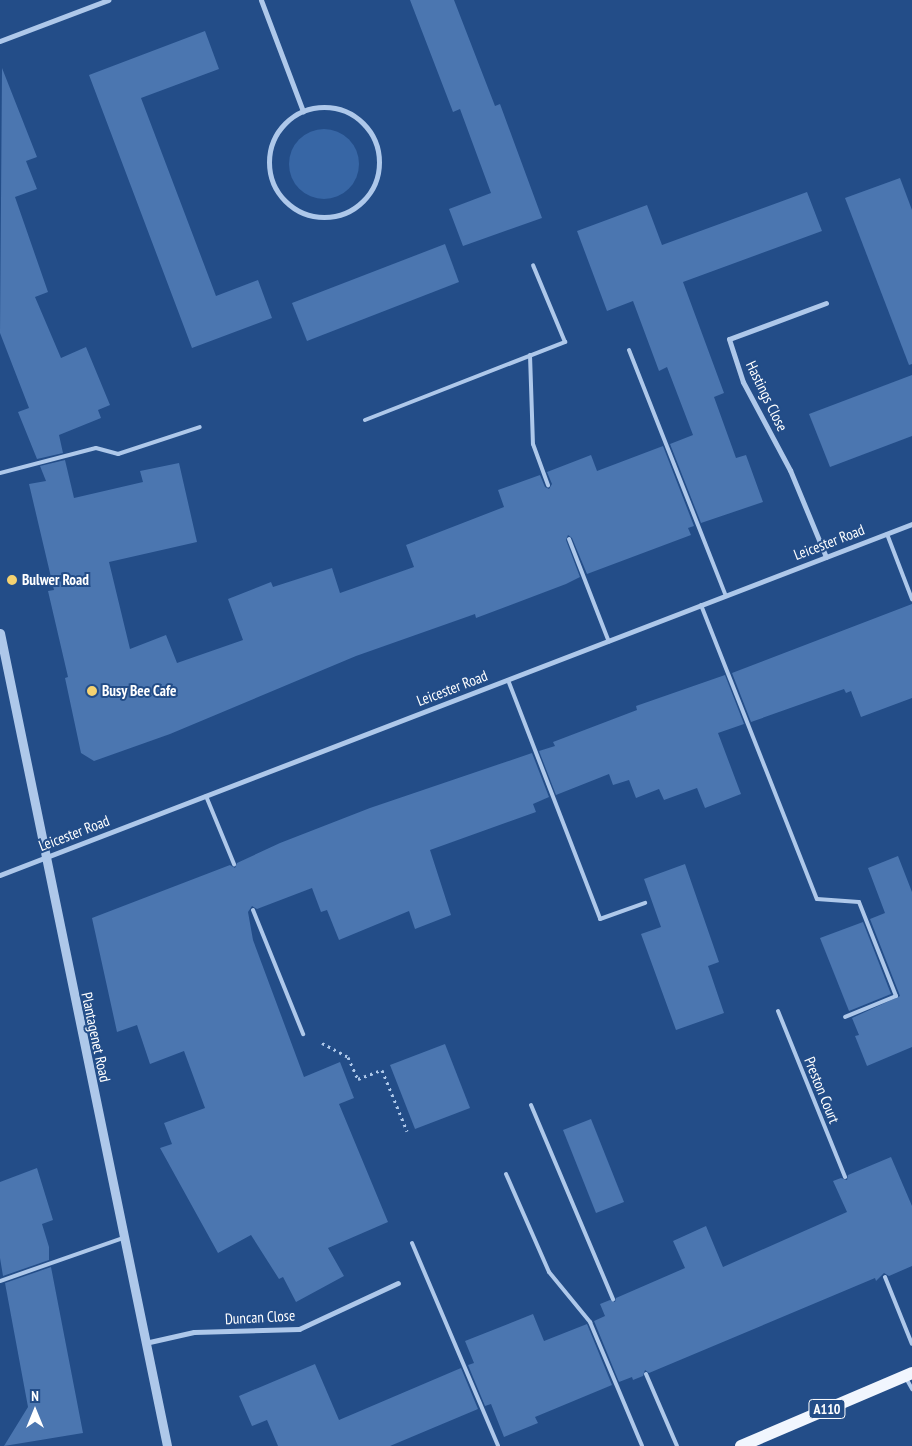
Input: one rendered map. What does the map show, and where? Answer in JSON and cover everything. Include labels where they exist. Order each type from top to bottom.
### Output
[{"type":"main road","name":"A110","points":[[741,1446],[758,1443],[908,1374]]},
{"type":"street","points":[[0,41],[108,0]]},
{"type":"street","points":[[261,0],[303,110]]},
{"type":"street","points":[[320,107],[353,115],[367,127],[376,142],[380,159],[378,176],[371,192],[359,205],[344,214],[326,218],[306,215],[283,199],[269,174],[269,154],[274,136],[287,121],[303,110],[320,107]]},
{"type":"street","name":"Hastings Close","points":[[826,303],[729,339],[743,382],[790,470],[826,557]]},
{"type":"street","name":"Leicester Road","points":[[0,875],[912,524]]},
{"type":"street","name":"Plantagenet Road","points":[[0,633],[167,1446]]},
{"type":"street","name":"Duncan Close","points":[[145,1343],[194,1332],[299,1329],[398,1283]]},
{"type":"lane","points":[[366,420],[565,342],[533,265]]},
{"type":"lane","points":[[629,350],[726,596]]},
{"type":"lane","points":[[530,355],[533,444],[548,485]]},
{"type":"lane","points":[[0,472],[96,448],[118,454],[200,427]]},
{"type":"lane","points":[[886,534],[912,599]]},
{"type":"lane","points":[[569,539],[608,642]]},
{"type":"lane","points":[[701,605],[817,899],[859,902],[896,996],[845,1017]]},
{"type":"lane","points":[[508,680],[600,919],[645,903]]},
{"type":"lane","points":[[206,796],[234,864]]},
{"type":"lane","points":[[253,910],[303,1034]]},
{"type":"lane","name":"Preston Court","points":[[778,1012],[845,1177]]},
{"type":"lane","points":[[531,1105],[613,1299]]},
{"type":"lane","points":[[506,1174],[549,1272],[590,1322],[642,1446]]},
{"type":"lane","points":[[0,1281],[123,1238]]},
{"type":"lane","points":[[412,1243],[498,1446]]},
{"type":"lane","points":[[885,1277],[912,1344]]},
{"type":"lane","points":[[646,1374],[677,1446]]},
{"type":"lane","points":[[908,1374],[912,1388]]},
{"type":"path","points":[[303,1034],[348,1057],[358,1079],[382,1070],[407,1131]]},
{"type":"shaded area","points":[[331,129],[344,135],[353,144],[357,150],[359,164],[357,178],[349,189],[338,197],[317,199],[310,197],[299,189],[291,178],[289,157],[291,150],[299,139],[310,131]]},
{"type":"building","points":[[410,0],[454,0],[495,106],[500,104],[542,218],[463,246],[449,209],[491,193],[460,109],[453,112]]},
{"type":"building","points":[[205,31],[219,69],[141,98],[216,296],[258,280],[272,318],[192,348],[89,75]]},
{"type":"building","points":[[2,68],[37,157],[26,161],[37,189],[15,197],[48,292],[35,297],[61,358],[86,347],[110,405],[98,410],[101,418],[59,435],[63,453],[37,459],[18,412],[29,408],[0,333]]},
{"type":"building","points":[[900,178],[912,210],[912,364],[909,365],[845,198]]},
{"type":"building","points":[[807,192],[822,231],[683,282],[724,393],[714,397],[736,458],[746,455],[763,502],[701,523],[670,444],[693,435],[667,367],[659,371],[633,301],[607,311],[577,231],[647,205],[662,245]]},
{"type":"building","points":[[445,244],[459,282],[307,341],[292,303]]},
{"type":"building","points":[[912,375],[912,436],[830,467],[809,414]]},
{"type":"building","points":[[663,446],[694,526],[688,528],[691,535],[587,574],[572,538],[568,535],[566,540],[580,577],[566,584],[476,618],[475,614],[356,656],[170,734],[94,761],[81,753],[65,678],[68,677],[48,591],[54,590],[29,484],[46,481],[40,466],[65,460],[74,498],[143,482],[140,471],[179,463],[197,542],[109,562],[130,649],[166,635],[177,663],[243,640],[228,599],[271,582],[273,587],[332,568],[340,593],[414,567],[406,545],[504,507],[498,490],[540,475],[545,487],[549,489],[552,484],[547,472],[591,455],[597,471]]},
{"type":"building","points":[[912,604],[912,698],[861,717],[851,691],[846,693],[844,689],[751,722],[732,673]]},
{"type":"building","points":[[725,675],[744,724],[718,733],[741,794],[705,808],[697,788],[664,800],[659,789],[636,798],[629,780],[613,785],[609,774],[556,795],[539,751],[555,746],[553,742],[637,710],[636,706]]},
{"type":"building","points":[[532,753],[549,797],[533,804],[536,812],[430,850],[451,915],[415,929],[409,911],[339,940],[327,910],[321,912],[312,888],[257,909],[252,906],[248,912],[253,940],[304,1077],[340,1062],[354,1098],[339,1104],[388,1222],[328,1248],[344,1276],[296,1302],[283,1277],[279,1279],[251,1235],[218,1253],[160,1148],[172,1144],[164,1123],[205,1108],[184,1051],[150,1064],[137,1025],[117,1032],[92,918],[230,865],[235,868],[237,863],[280,843],[370,808]]},
{"type":"building","points":[[898,856],[912,892],[912,1047],[867,1066],[855,1036],[859,1035],[852,1018],[900,996],[870,919],[885,913],[868,868]]},
{"type":"building","points":[[685,864],[719,962],[708,966],[724,1013],[676,1030],[641,934],[661,927],[644,879]]},
{"type":"building","points":[[863,922],[891,994],[849,1011],[820,938]]},
{"type":"building","points":[[445,1044],[470,1108],[415,1129],[390,1065]]},
{"type":"building","points":[[591,1119],[624,1202],[596,1213],[563,1130]]},
{"type":"building","points":[[891,1157],[912,1206],[912,1266],[889,1276],[884,1273],[876,1281],[875,1278],[649,1373],[645,1370],[643,1376],[633,1380],[632,1377],[619,1382],[594,1321],[605,1316],[600,1304],[610,1300],[615,1302],[616,1298],[685,1268],[673,1241],[706,1226],[723,1267],[847,1212],[833,1181],[841,1178],[847,1180],[848,1175]]},
{"type":"building","points":[[37,1168],[53,1220],[42,1224],[49,1247],[49,1260],[3,1276],[0,1258],[0,1182]]},
{"type":"building","points":[[51,1267],[83,1433],[4,1446],[28,1407],[5,1283]]},
{"type":"building","points":[[533,1314],[544,1341],[587,1324],[612,1385],[535,1417],[538,1423],[504,1437],[491,1404],[485,1406],[468,1365],[474,1363],[465,1341]]},
{"type":"building","points":[[315,1364],[339,1420],[461,1368],[478,1409],[390,1446],[278,1446],[267,1420],[252,1426],[239,1396]]},
{"type":"place","name":"Bulwer Road","points":[[12,580]]},
{"type":"place","name":"Busy Bee Cafe","points":[[92,691]]}]
